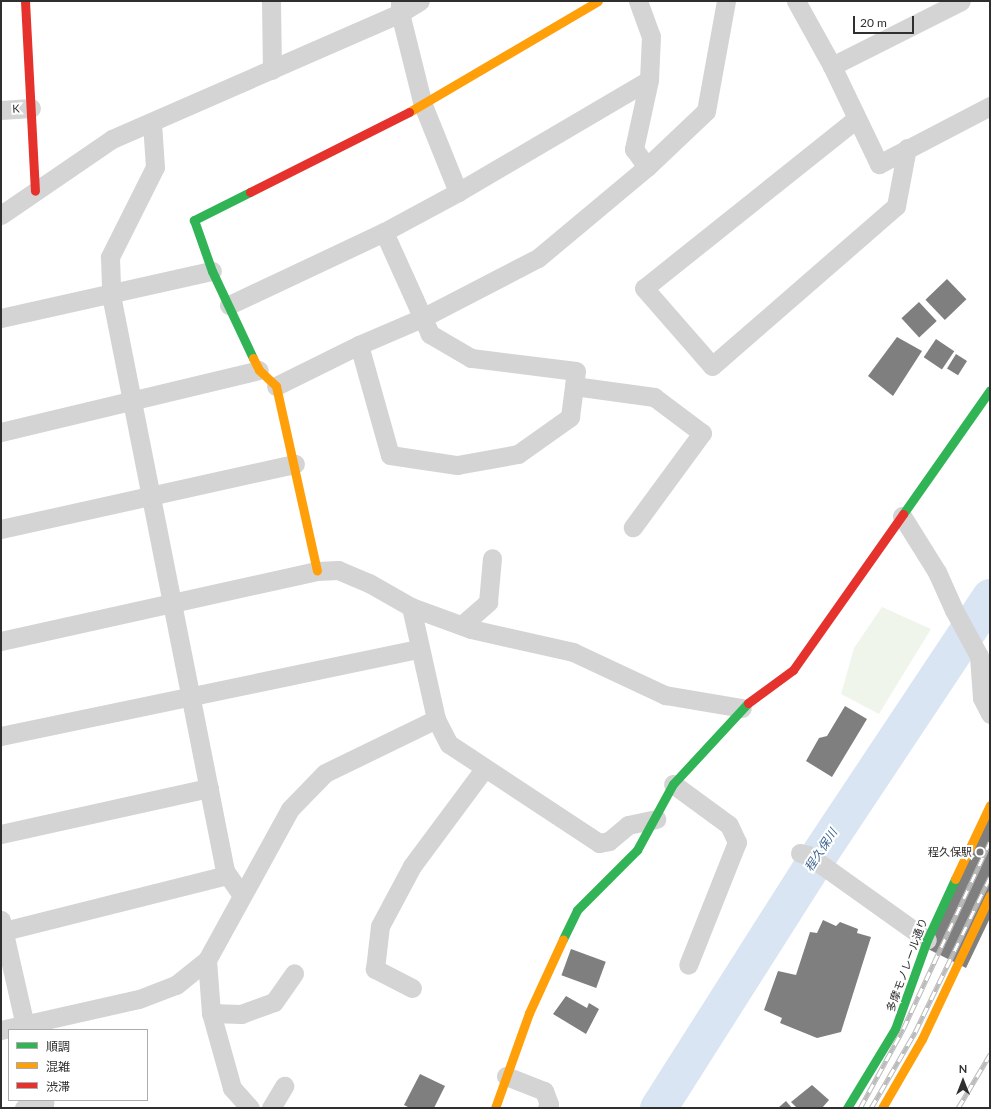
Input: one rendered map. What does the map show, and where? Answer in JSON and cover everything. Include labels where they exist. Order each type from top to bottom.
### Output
[{"type":"street","points":[[25,1],[35,191]]},
{"type":"street","points":[[271,1],[272,70]]},
{"type":"street","points":[[1,215],[112,139],[272,70],[400,7],[420,1]]},
{"type":"street","points":[[317,571],[295,464],[276,386],[259,370],[212,270],[194,220],[423,104],[598,1]]},
{"type":"street","points":[[638,1],[651,36],[649,80],[634,149],[647,167]]},
{"type":"street","points":[[276,386],[359,345],[424,317],[538,258],[647,167],[706,111],[726,1]]},
{"type":"street","points":[[796,1],[832,66],[856,119],[879,164],[907,148],[990,106]]},
{"type":"street","points":[[832,66],[961,1]]},
{"type":"street","points":[[400,7],[423,104],[458,192]]},
{"type":"street","points":[[229,305],[384,232],[458,192],[649,80]]},
{"type":"street","name":"K","points":[[1,110],[31,108]]},
{"type":"street","points":[[856,119],[644,288],[712,366],[896,206],[907,148]]},
{"type":"street","points":[[152,123],[155,167],[110,257],[111,295],[227,875],[241,894]]},
{"type":"street","points":[[359,345],[390,455],[457,465],[518,454],[570,416],[576,371],[471,358],[430,334],[424,317],[384,232]]},
{"type":"street","points":[[1,318],[111,295],[212,270]]},
{"type":"street","points":[[1,432],[259,370]]},
{"type":"street","points":[[574,386],[654,397],[702,433],[633,527]]},
{"type":"street","points":[[495,1108],[529,1014],[577,910],[637,850],[656,819],[673,784],[742,708],[793,670],[990,390]]},
{"type":"street","points":[[1,529],[295,464]]},
{"type":"street","points":[[902,516],[937,572],[976,651],[982,698],[990,714]]},
{"type":"street","points":[[462,625],[488,602],[492,558]]},
{"type":"street","points":[[1,641],[317,571],[338,570],[369,583],[411,607],[462,625],[573,652],[665,695],[742,708]]},
{"type":"street","points":[[411,607],[419,649],[436,719],[449,744],[484,769],[599,843],[610,841],[628,825],[656,819]]},
{"type":"street","points":[[1,736],[419,649]]},
{"type":"street","points":[[9,1029],[26,1027],[139,999],[176,985],[207,960],[241,894],[290,808],[325,773],[436,719]]},
{"type":"street","points":[[412,988],[375,969],[380,926],[412,866],[484,769]]},
{"type":"street","points":[[673,784],[729,825],[737,842],[688,965]]},
{"type":"street","points":[[1,834],[209,788]]},
{"type":"street","name":"多摩モノレール通り","points":[[847,1108],[895,1029],[906,1004],[927,940],[990,805]]},
{"type":"street","points":[[804,854],[830,870],[927,940]]},
{"type":"street","points":[[26,1027],[2,925],[227,875]]},
{"type":"street","points":[[882,1108],[922,1039],[990,895]]},
{"type":"street","points":[[207,960],[211,1013],[232,1088],[250,1108]]},
{"type":"street","points":[[211,1013],[241,1014],[274,1002],[294,973]]},
{"type":"street","points":[[506,1076],[544,1091],[550,1104],[547,1108]]},
{"type":"street","points":[[271,1108],[284,1086]]},
{"type":"street","points":[[24,1108],[44,1103],[43,1101]]},
{"type":"shaded area","points":[[882,607],[931,629],[879,714],[841,694],[854,648]]},
{"type":"building","points":[[947,279],[966,299],[945,320],[925,300]]},
{"type":"building","points":[[919,302],[937,321],[919,337],[901,318]]},
{"type":"building","points":[[897,337],[922,351],[893,396],[868,376]]},
{"type":"building","points":[[936,339],[954,351],[942,370],[924,357]]},
{"type":"building","points":[[956,354],[967,361],[958,375],[947,368]]},
{"type":"building","points":[[845,706],[867,719],[832,777],[806,761],[819,738],[827,736]]},
{"type":"building","name":"程久保駅","points":[[990,813],[990,918],[966,968],[922,946]]},
{"type":"building","points":[[823,920],[836,926],[840,922],[858,929],[857,933],[871,937],[841,1032],[817,1038],[780,1023],[782,1018],[764,1010],[778,971],[796,975],[810,932],[817,933]]},
{"type":"building","points":[[571,949],[606,962],[596,988],[561,975]]},
{"type":"building","points":[[566,996],[587,1008],[589,1003],[599,1009],[586,1034],[553,1014]]},
{"type":"building","points":[[420,1074],[445,1086],[434,1108],[410,1108],[404,1105]]},
{"type":"building","points":[[812,1085],[829,1100],[822,1108],[797,1108],[791,1102]]},
{"type":"building","points":[[786,1101],[792,1108],[778,1108]]},
{"type":"waterway","name":"程久保川","points":[[658,1108],[821,851],[990,597]]},
{"type":"railway","points":[[860,1108],[903,1029],[990,842]]},
{"type":"railway","points":[[871,1108],[915,1032],[990,877]]},
{"type":"railway","points":[[958,1108],[990,1054]]},
{"type":"traffic: fast","points":[[250,192],[194,220],[212,271],[253,358]]},
{"type":"traffic: fast","points":[[903,514],[990,390]]},
{"type":"traffic: fast","points":[[563,939],[577,910],[637,850],[673,784],[748,703]]},
{"type":"traffic: fast","points":[[847,1108],[895,1029],[927,940],[955,879]]},
{"type":"traffic: slow","points":[[409,112],[598,1]]},
{"type":"traffic: slow","points":[[253,358],[259,370],[276,386],[317,571]]},
{"type":"traffic: slow","points":[[955,879],[990,805]]},
{"type":"traffic: slow","points":[[882,1108],[922,1039],[990,895]]},
{"type":"traffic: slow","points":[[495,1108],[529,1013],[563,939]]},
{"type":"traffic: jam","points":[[25,1],[35,191]]},
{"type":"traffic: jam","points":[[250,192],[409,112]]},
{"type":"traffic: jam","points":[[748,703],[793,670],[903,514]]},
{"type":"place","name":"程久保駅","points":[[980,852]]}]
